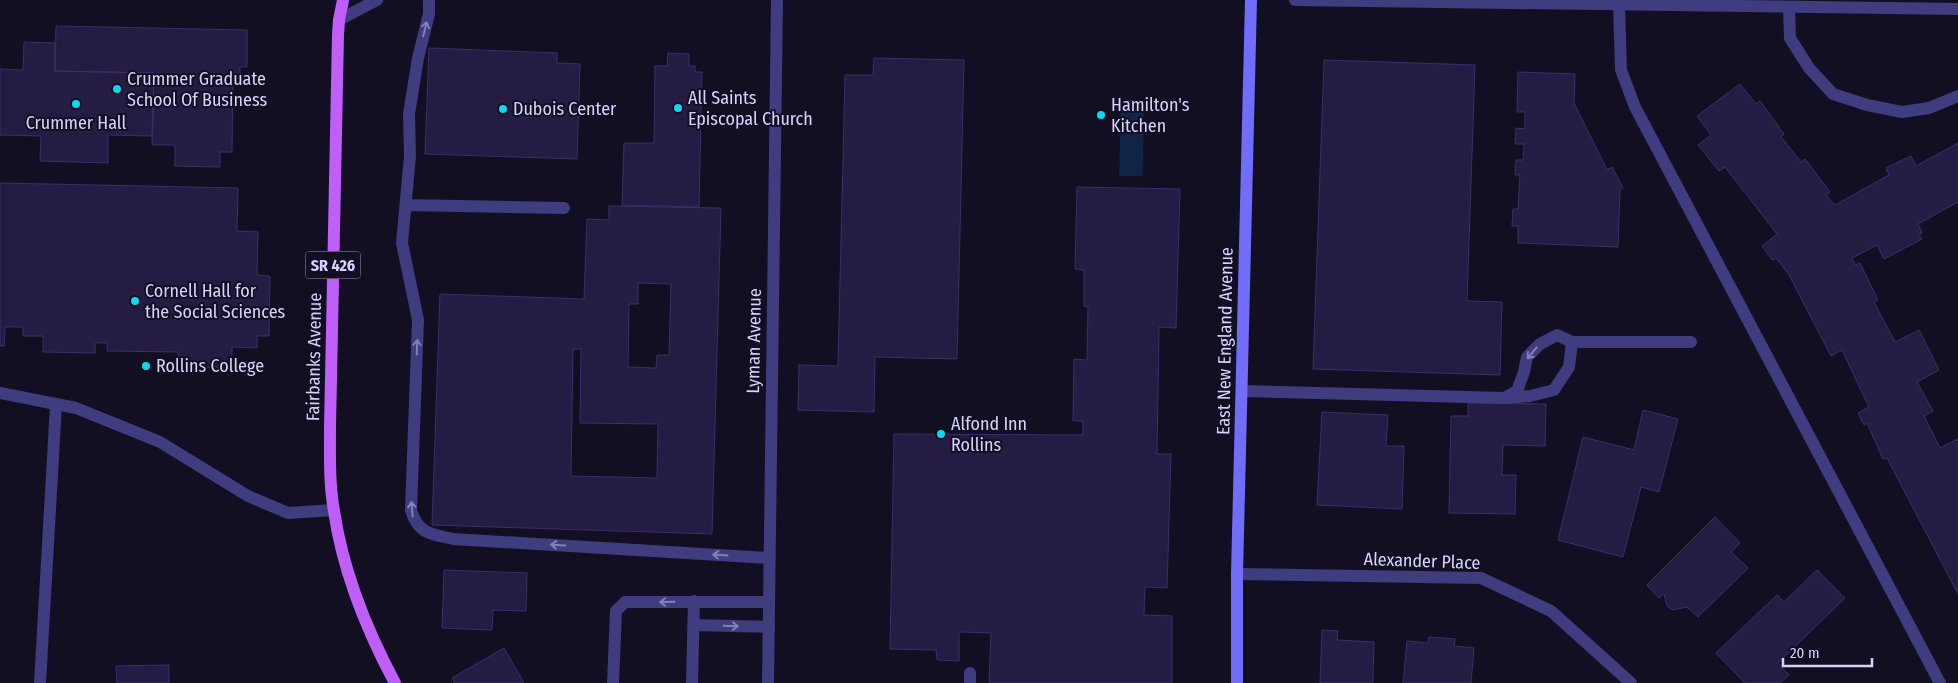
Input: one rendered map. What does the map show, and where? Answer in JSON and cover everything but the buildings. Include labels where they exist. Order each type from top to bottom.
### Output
[{"type":"main road","name":"Fairbanks Avenue","points":[[335,0],[339,20]]},
{"type":"main road","name":"Fairbanks Avenue","points":[[343,0],[339,20],[330,427],[334,510],[346,568],[373,640],[395,683]]},
{"type":"street","points":[[339,20],[377,0]]},
{"type":"street","points":[[429,0],[429,14],[418,58],[409,114],[410,156],[402,243],[418,320],[411,510],[414,522],[425,532],[453,539],[769,558]]},
{"type":"street","name":"Lyman Avenue","points":[[768,683],[776,0]]},
{"type":"street","name":"East New England Avenue","points":[[1237,683],[1237,574],[1251,0]]},
{"type":"street","points":[[1295,0],[1619,5],[1669,3],[1958,10]]},
{"type":"street","points":[[1619,5],[1621,70],[1635,107],[1940,683]]},
{"type":"street","points":[[1789,7],[1790,38],[1809,68],[1833,94],[1867,105],[1902,112],[1929,108],[1958,96]]},
{"type":"street","points":[[406,205],[564,208]]},
{"type":"street","points":[[1505,398],[1517,391],[1524,372],[1526,357],[1540,344],[1557,335],[1572,342],[1691,342]]},
{"type":"street","points":[[1242,391],[1505,398],[1530,396],[1554,390],[1569,366],[1572,342]]},
{"type":"street","points":[[0,393],[76,408],[160,442],[248,496],[288,512],[334,510]]},
{"type":"street","points":[[40,683],[56,404]]},
{"type":"street","name":"Alexander Place","points":[[1237,574],[1481,578],[1551,611],[1630,683]]},
{"type":"street","points":[[613,683],[616,611],[625,602],[768,602]]},
{"type":"street","points":[[692,683],[694,602]]},
{"type":"street","points":[[693,625],[769,627]]},
{"type":"water","points":[[1121,104],[1144,104],[1143,176],[1119,176]]},
{"type":"place","name":"Crummer Graduate School Of Business","points":[[117,89]]},
{"type":"place","name":"Crummer Hall","points":[[76,104]]},
{"type":"place","name":"All Saints Episcopal Church","points":[[678,108]]},
{"type":"place","name":"Dubois Center","points":[[503,109]]},
{"type":"place","name":"Hamilton's Kitchen","points":[[1101,115]]},
{"type":"place","name":"Cornell Hall for the Social Sciences","points":[[135,301]]},
{"type":"place","name":"Rollins College","points":[[146,366]]},
{"type":"place","name":"Alfond Inn Rollins","points":[[941,434]]}]
